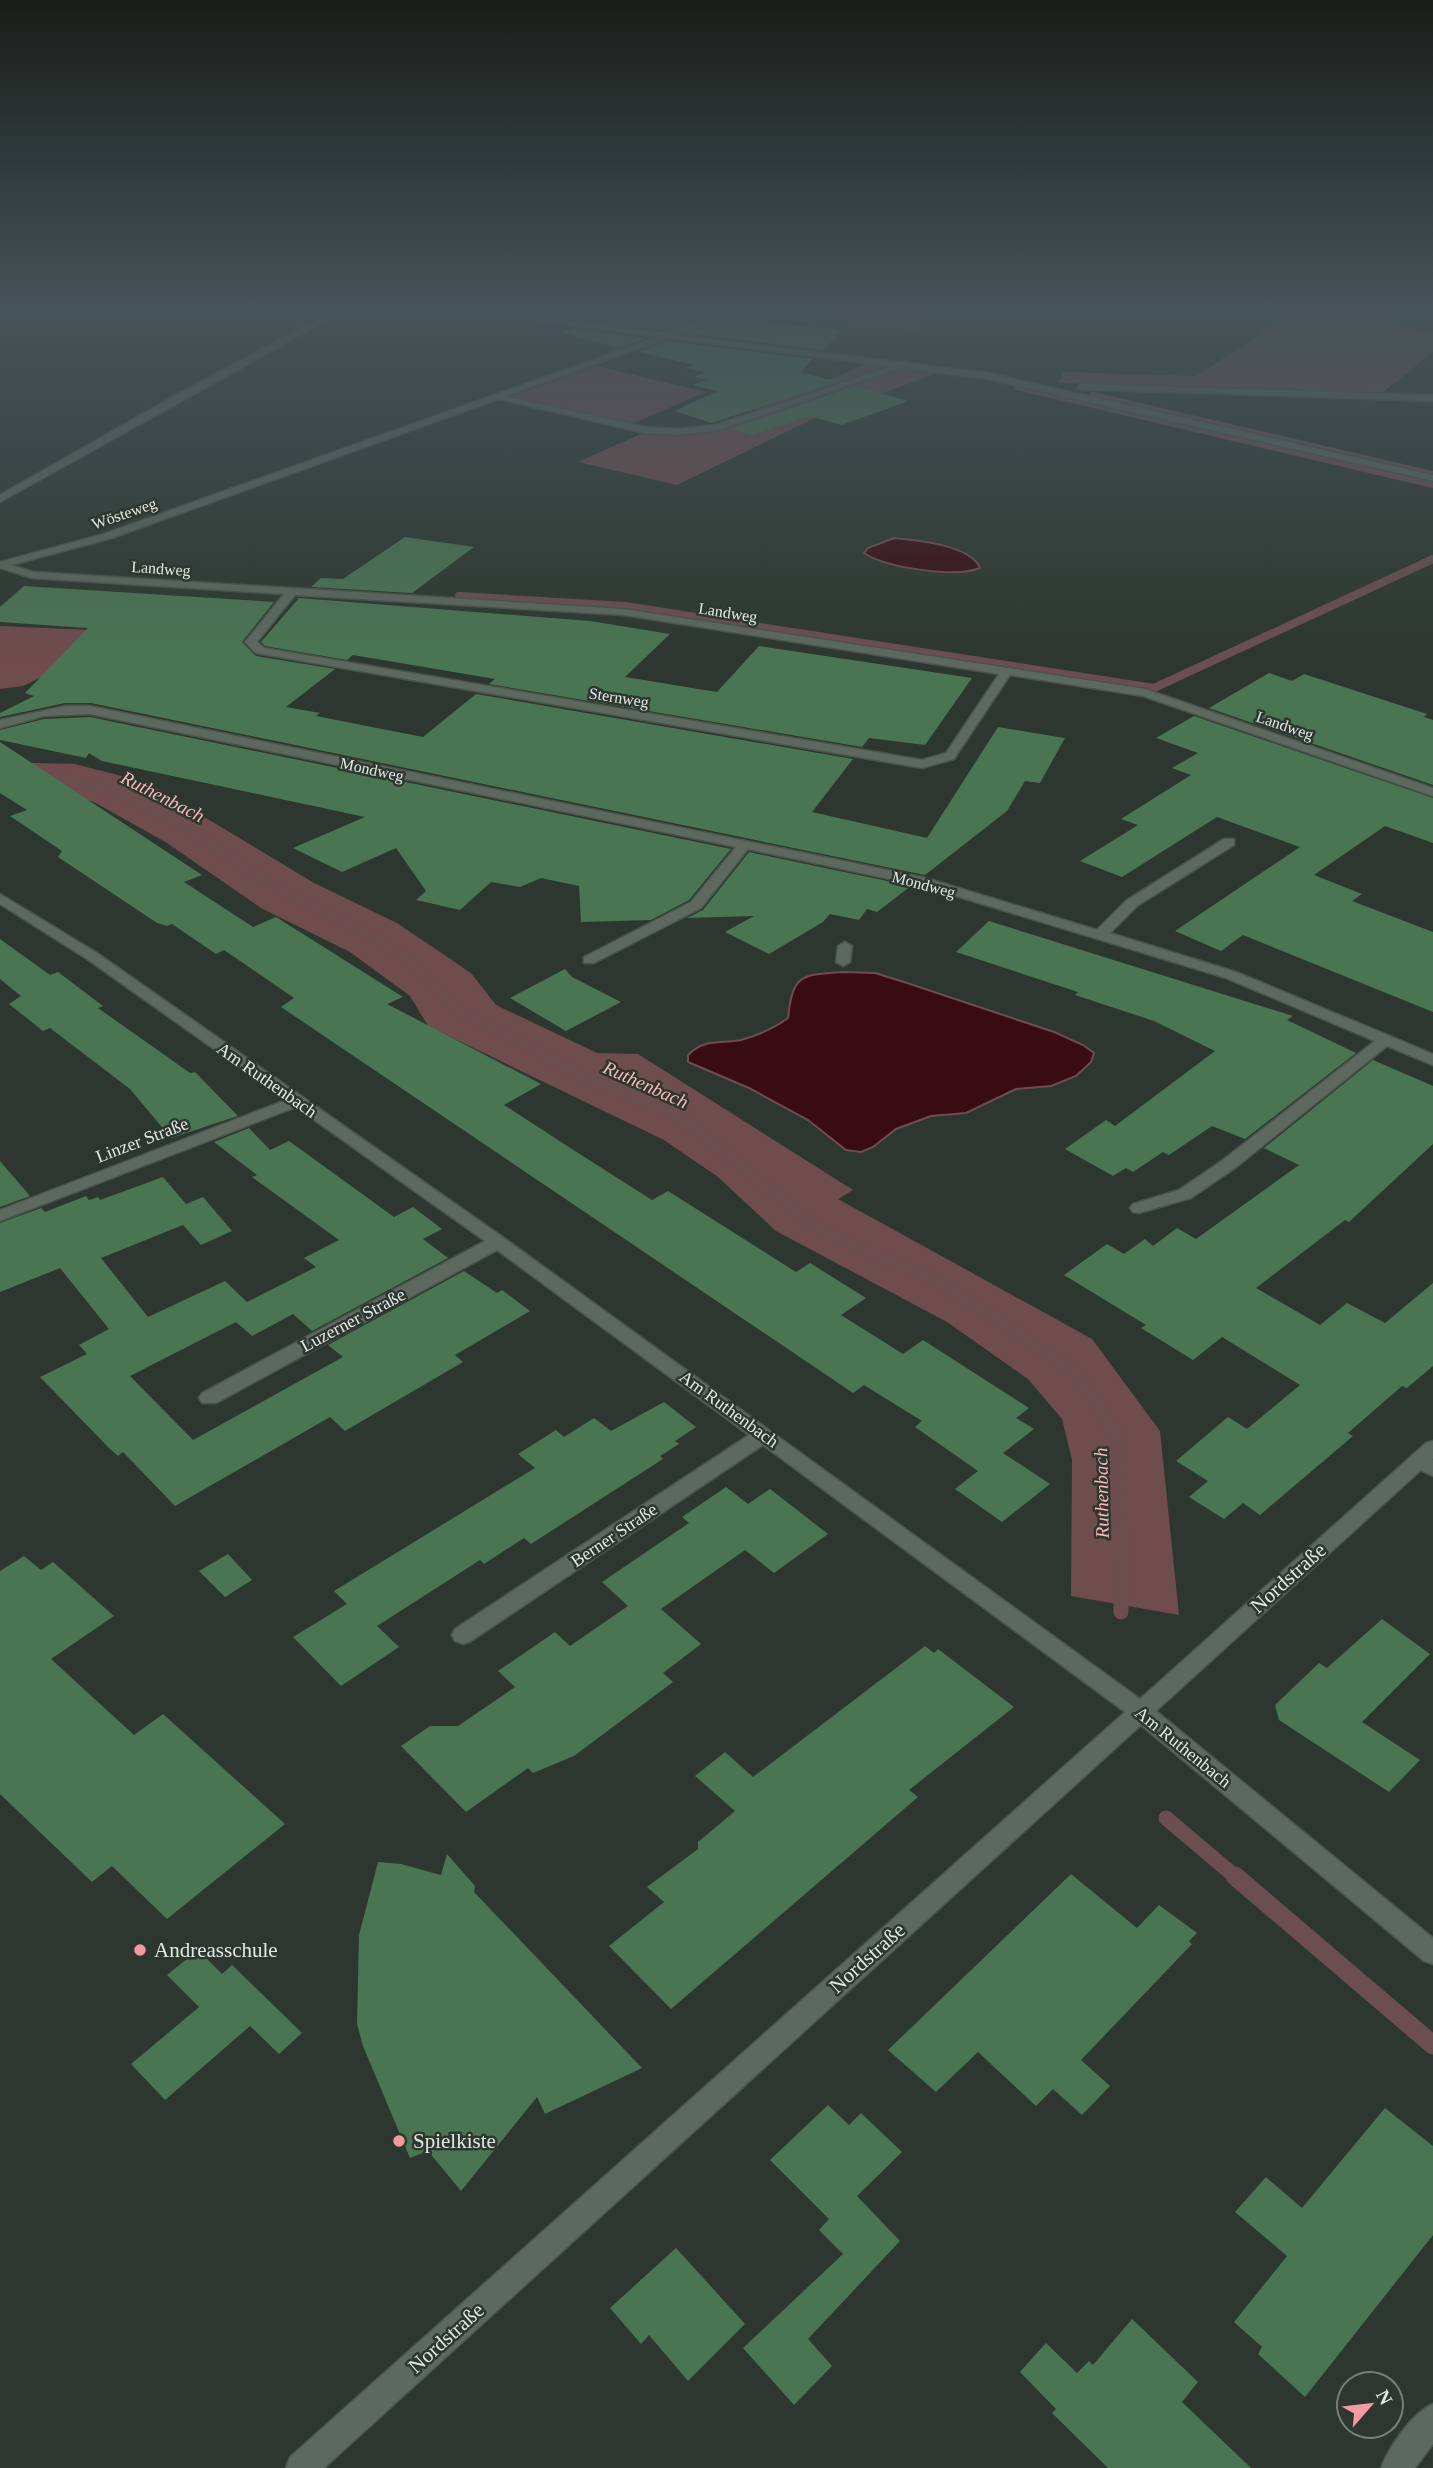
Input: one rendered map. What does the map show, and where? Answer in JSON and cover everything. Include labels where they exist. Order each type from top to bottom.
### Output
[{"type":"street","points":[[0,499],[124,428]]},
{"type":"street","name":"Wösteweg","points":[[0,565],[108,536],[407,428]]},
{"type":"street","points":[[637,428],[680,432],[714,428]]},
{"type":"street","points":[[1221,428],[1433,478]]},
{"type":"street","name":"Landweg","points":[[0,565],[32,575],[624,612],[1145,693],[1433,792]]},
{"type":"street","name":"Sternweg","points":[[292,591],[251,642],[260,651],[922,764],[950,756],[1006,672]]},
{"type":"street","name":"Mondweg","points":[[0,724],[35,712],[61,708],[89,710],[926,882],[1231,975],[1433,1060]]},
{"type":"street","points":[[1100,936],[1132,903],[1230,842]]},
{"type":"street","points":[[589,960],[696,905],[745,845]]},
{"type":"street","name":"Am Ruthenbach","points":[[0,898],[92,957],[498,1242],[764,1435],[1140,1712],[1433,1953]]},
{"type":"street","points":[[1139,1208],[1185,1194],[1228,1164],[1386,1040]]},
{"type":"street","name":"Linzer Straße","points":[[0,1216],[297,1101]]},
{"type":"street","name":"Luzerner Straße","points":[[209,1398],[498,1242]]},
{"type":"street","name":"Berner Straße","points":[[463,1635],[764,1435]]},
{"type":"street","name":"Nordstraße","points":[[302,2468],[1140,1712],[1428,1459]]},
{"type":"street","points":[[1396,2468],[1433,2419]]},
{"type":"shaded area","points":[[695,428],[794,428],[677,485],[578,462],[652,429],[667,431]]},
{"type":"shaded area","points":[[894,538],[929,542],[955,549],[975,560],[980,568],[955,572],[921,570],[888,563],[864,553],[868,548]]},
{"type":"shaded area","points":[[0,626],[134,632],[23,686],[0,689]]},
{"type":"shaded area","points":[[0,762],[75,764],[148,783],[314,883],[397,923],[471,973],[496,1005],[597,1053],[638,1054],[853,1190],[838,1199],[1092,1339],[1160,1431],[1179,1615],[1071,1596],[1072,1460],[1062,1419],[1028,1379],[947,1322],[776,1231],[718,1177],[664,1140],[428,1026],[410,996],[350,952],[261,908],[167,843],[94,802],[56,791]]},
{"type":"shaded area","points":[[875,973],[1054,1032],[1094,1053],[1091,1062],[1076,1076],[1051,1086],[1016,1089],[966,1113],[931,1116],[896,1129],[873,1147],[861,1152],[846,1150],[808,1120],[749,1088],[688,1062],[688,1055],[700,1046],[748,1038],[788,1018],[793,993],[801,980],[817,974]]},
{"type":"building","points":[[733,428],[773,428],[753,435],[731,429]]},
{"type":"building","points":[[405,537],[474,547],[412,593],[311,587],[321,578],[343,579]]},
{"type":"building","points":[[24,586],[274,602],[242,642],[256,656],[335,669],[286,707],[320,713],[316,716],[423,737],[476,694],[853,759],[812,812],[927,838],[998,727],[1065,738],[1040,783],[1025,781],[1007,811],[925,875],[91,703],[65,703],[0,717],[0,713],[34,696],[25,693],[88,628],[0,622],[0,607]]},
{"type":"building","points":[[299,598],[590,621],[670,634],[625,677],[717,692],[759,646],[972,678],[925,745],[869,738],[862,747],[489,684],[495,679],[353,655],[347,660],[265,646],[261,642]]},
{"type":"building","points":[[1269,673],[1292,681],[1304,674],[1427,714],[1424,717],[1433,720],[1433,785],[1209,708]]},
{"type":"building","points":[[1194,716],[1433,798],[1433,843],[1385,826],[1314,875],[1362,894],[1352,901],[1433,932],[1433,1012],[1243,935],[1221,951],[1175,931],[1300,847],[1217,817],[1122,877],[1080,861],[1138,825],[1121,819],[1191,775],[1172,768],[1198,753],[1156,738]]},
{"type":"building","points":[[90,717],[731,849],[689,900],[651,920],[581,922],[579,886],[541,878],[520,887],[491,882],[460,910],[416,900],[426,891],[396,848],[342,872],[293,848],[365,817],[102,761],[89,753],[86,758],[0,740],[0,730],[44,719]]},
{"type":"building","points":[[0,742],[202,875],[184,882],[253,927],[276,917],[403,997],[387,1004],[541,1084],[504,1105],[575,1151],[652,1200],[668,1191],[796,1272],[810,1263],[866,1298],[841,1315],[903,1354],[923,1340],[1029,1408],[1016,1418],[1034,1429],[1003,1453],[1050,1484],[1002,1522],[955,1489],[978,1471],[915,1427],[922,1421],[864,1385],[853,1393],[281,1007],[294,998],[224,950],[216,954],[172,924],[167,926],[157,923],[58,857],[62,851],[10,816],[27,810],[0,793]]},
{"type":"building","points":[[749,852],[911,886],[877,912],[867,909],[859,920],[830,914],[823,922],[769,954],[725,932],[754,916],[687,918],[703,910]]},
{"type":"building","points":[[989,921],[1293,1016],[1287,1020],[1356,1053],[1245,1139],[1212,1126],[1169,1155],[1163,1152],[1133,1172],[1126,1168],[1113,1176],[1065,1149],[1106,1120],[1115,1126],[1215,1051],[1154,1021],[1075,995],[1078,992],[956,952]]},
{"type":"building","points":[[0,939],[50,975],[58,972],[103,1006],[98,1008],[190,1073],[195,1072],[238,1116],[171,1138],[130,1089],[50,1028],[43,1031],[9,1004],[21,996],[0,979]]},
{"type":"building","points":[[565,969],[572,977],[621,1002],[566,1031],[510,998]]},
{"type":"building","points":[[1373,1060],[1433,1086],[1433,1144],[1349,1222],[1345,1220],[1256,1288],[1320,1325],[1347,1303],[1385,1323],[1433,1283],[1433,1366],[1407,1388],[1402,1386],[1348,1433],[1353,1436],[1260,1515],[1243,1503],[1224,1519],[1189,1497],[1208,1481],[1176,1461],[1228,1417],[1247,1429],[1300,1385],[1222,1337],[1193,1360],[1141,1328],[1146,1325],[1064,1275],[1107,1244],[1124,1254],[1145,1239],[1153,1246],[1177,1228],[1196,1239],[1299,1165],[1264,1148]]},
{"type":"building","points":[[249,1128],[270,1150],[289,1141],[394,1217],[413,1207],[442,1229],[423,1239],[448,1258],[312,1331],[293,1314],[252,1336],[236,1322],[130,1376],[193,1440],[343,1357],[328,1345],[464,1271],[497,1293],[502,1290],[530,1311],[455,1355],[463,1362],[345,1431],[330,1417],[175,1506],[123,1452],[118,1456],[109,1448],[40,1377],[87,1354],[79,1345],[109,1329],[60,1268],[0,1292],[0,1223],[41,1208],[45,1212],[86,1196],[89,1200],[98,1197],[100,1200],[163,1177],[186,1204],[203,1197],[232,1231],[201,1245],[183,1225],[101,1258],[148,1317],[225,1281],[247,1302],[316,1267],[304,1258],[339,1240],[252,1177],[257,1175],[214,1142]]},
{"type":"building","points":[[0,1161],[30,1196],[0,1207]]},
{"type":"building","points":[[664,1402],[696,1427],[675,1441],[679,1444],[660,1456],[663,1459],[531,1544],[524,1538],[484,1564],[480,1560],[377,1626],[399,1647],[341,1686],[293,1637],[347,1604],[334,1591],[535,1468],[518,1454],[556,1430],[564,1437],[594,1418],[611,1431]]},
{"type":"building","points":[[726,1487],[748,1504],[770,1489],[828,1534],[774,1573],[745,1550],[661,1609],[701,1644],[663,1673],[673,1682],[574,1756],[533,1773],[528,1768],[466,1812],[401,1746],[430,1726],[458,1726],[515,1687],[498,1671],[555,1632],[570,1646],[628,1606],[602,1582],[689,1523],[682,1517]]},
{"type":"building","points":[[228,1554],[252,1580],[225,1597],[199,1571]]},
{"type":"building","points":[[24,1556],[41,1570],[53,1562],[114,1616],[51,1659],[134,1735],[163,1714],[285,1824],[167,1919],[112,1866],[92,1882],[0,1794],[0,1571]]},
{"type":"building","points":[[1382,1619],[1430,1654],[1362,1722],[1420,1760],[1389,1792],[1279,1720],[1275,1705],[1319,1663],[1327,1668]]},
{"type":"building","points":[[925,1646],[934,1653],[938,1649],[1014,1707],[909,1790],[918,1797],[671,2009],[609,1946],[664,1902],[647,1887],[698,1849],[698,1842],[735,1811],[695,1776],[725,1752],[753,1777]]},
{"type":"building","points":[[447,1854],[475,1886],[474,1892],[642,2068],[545,2114],[537,2097],[461,2191],[428,2151],[410,2158],[363,2046],[357,2024],[359,1935],[378,1862],[401,1864],[441,1875]]},
{"type":"building","points":[[1071,1874],[1137,1928],[1159,1905],[1197,1933],[1189,1941],[1192,1944],[1081,2060],[1110,2086],[1082,2115],[1053,2089],[1036,2106],[978,2052],[936,2092],[888,2050]]},
{"type":"building","points":[[198,1950],[222,1974],[232,1965],[302,2033],[279,2054],[250,2026],[165,2100],[131,2064],[199,2007],[167,1975]]},
{"type":"building","points":[[828,2105],[849,2125],[861,2113],[902,2152],[857,2196],[900,2241],[808,2339],[832,2366],[794,2405],[743,2348],[843,2254],[819,2230],[829,2219],[770,2160]]},
{"type":"building","points":[[1385,2108],[1433,2146],[1433,2235],[1305,2397],[1258,2354],[1262,2347],[1234,2322],[1287,2256],[1235,2212],[1266,2177],[1302,2208]]},
{"type":"building","points":[[676,2248],[745,2324],[688,2381],[649,2335],[641,2344],[610,2308]]},
{"type":"building","points":[[1132,2319],[1198,2382],[1182,2402],[1251,2468],[1108,2468],[1052,2413],[1056,2409],[1020,2372],[1046,2343],[1077,2373],[1089,2361],[1093,2365]]},
{"type":"waterway","points":[[1191,428],[1433,485]]},
{"type":"waterway","points":[[1236,428],[1433,474]]},
{"type":"waterway","points":[[459,596],[625,606],[1154,688],[1433,559]]},
{"type":"waterway","name":"Ruthenbach","points":[[39,778],[73,781],[106,790],[169,819],[287,893],[401,954],[417,966],[458,1009],[505,1035]]},
{"type":"waterway","name":"Ruthenbach","points":[[502,1033],[592,1081],[672,1113],[699,1131],[800,1215],[831,1235],[928,1277],[992,1315],[1077,1375],[1099,1408]]},
{"type":"waterway","name":"Ruthenbach","points":[[1098,1407],[1120,1439],[1121,1612]]},
{"type":"waterway","name":"Ruthenbach","points":[[1166,1818],[1237,1878]]},
{"type":"waterway","name":"Ruthenbach","points":[[1235,1876],[1433,2045]]},
{"type":"place","name":"Andreasschule","points":[[140,1950]]},
{"type":"place","name":"Spielkiste","points":[[399,2141]]}]
